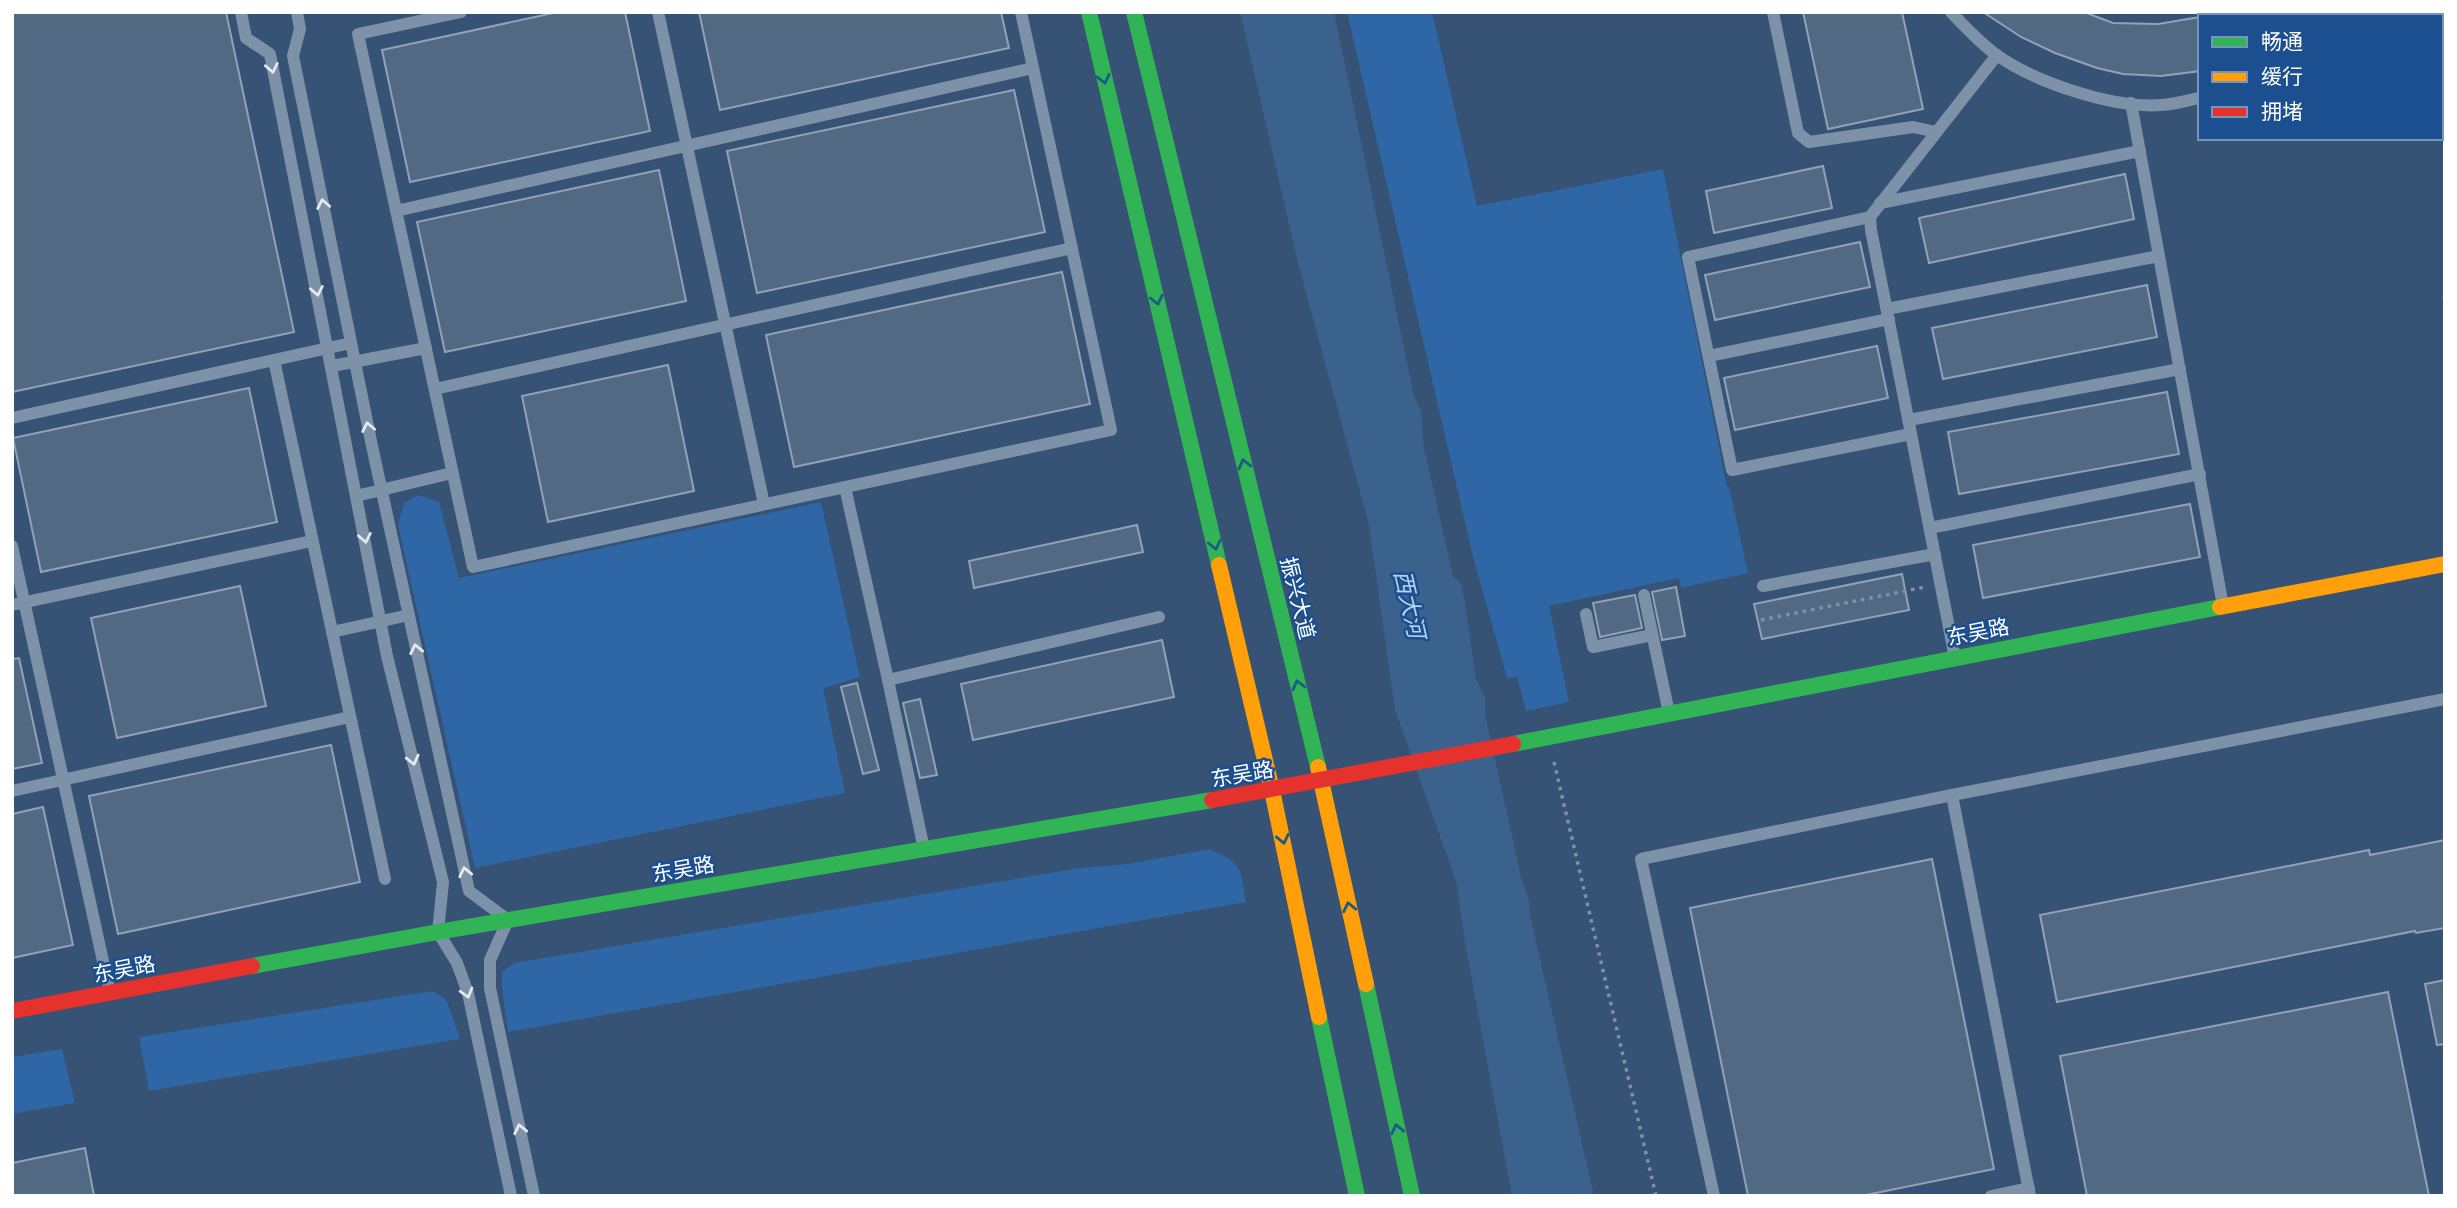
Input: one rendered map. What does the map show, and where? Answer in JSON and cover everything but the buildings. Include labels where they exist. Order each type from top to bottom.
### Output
[{"type":"street","points":[[1088,12],[1272,790],[1357,1196]]},
{"type":"street","name":"振兴大道","points":[[1134,12],[1321,781],[1412,1196]]},
{"type":"street","name":"东吴路","points":[[12,1011],[438,932],[1361,774],[2445,564]]},
{"type":"lane","points":[[241,12],[246,37],[270,54],[387,656],[443,882],[438,932],[457,963],[468,993],[511,1196]]},
{"type":"lane","points":[[297,12],[300,29],[293,56],[381,490],[469,891],[508,920],[490,960],[490,988],[534,1196]]},
{"type":"lane","points":[[461,12],[358,34],[473,567],[1111,430],[1021,12]]},
{"type":"lane","points":[[658,12],[764,504]]},
{"type":"lane","points":[[1773,12],[1798,133],[1808,142],[1913,127],[1936,132]]},
{"type":"lane","points":[[1951,12],[1970,33],[1997,55],[2062,87],[2116,103],[2162,105],[2198,98]]},
{"type":"lane","points":[[1911,434],[1732,470],[1688,257],[1870,217],[1997,55]]},
{"type":"lane","points":[[396,211],[1033,68]]},
{"type":"lane","points":[[2131,103],[2224,607]]},
{"type":"lane","points":[[1881,203],[2140,151]]},
{"type":"lane","points":[[1870,217],[1956,658]]},
{"type":"lane","points":[[435,389],[1072,248]]},
{"type":"lane","points":[[1709,356],[1888,314],[2159,256]]},
{"type":"lane","points":[[12,418],[351,343]]},
{"type":"lane","points":[[332,366],[426,348]]},
{"type":"lane","points":[[274,360],[385,879]]},
{"type":"lane","points":[[1909,420],[2180,369]]},
{"type":"lane","points":[[356,496],[452,473]]},
{"type":"lane","points":[[1930,528],[2200,474]]},
{"type":"lane","points":[[845,487],[925,849]]},
{"type":"lane","points":[[18,604],[313,541]]},
{"type":"lane","points":[[12,545],[18,604],[63,780],[110,993]]},
{"type":"lane","points":[[1763,586],[1935,554]]},
{"type":"lane","points":[[1644,595],[1669,713]]},
{"type":"lane","points":[[1586,614],[1593,647],[1652,635]]},
{"type":"lane","points":[[332,632],[409,615]]},
{"type":"lane","points":[[888,680],[1159,617]]},
{"type":"lane","points":[[1714,1196],[1641,859],[2445,699]]},
{"type":"lane","points":[[12,791],[350,718]]},
{"type":"lane","points":[[1952,795],[2029,1192],[1991,1196]]},
{"type":"path","points":[[2444,297],[2445,303]]},
{"type":"path","points":[[1761,620],[1941,584]]},
{"type":"path","points":[[1548,736],[1656,1196]]},
{"type":"shaded area","points":[[1347,12],[1432,12],[1477,206],[1663,169],[1727,487],[1748,573],[1681,588],[1679,578],[1549,606],[1569,702],[1526,711],[1517,677],[1507,678],[1473,557]]},
{"type":"shaded area","points":[[418,495],[439,502],[459,578],[821,502],[860,677],[823,688],[845,793],[475,868],[398,525],[404,503]]},
{"type":"shaded area","points":[[1210,849],[1229,859],[1238,868],[1246,902],[508,1032],[502,972],[514,963],[1080,868],[1128,864]]},
{"type":"shaded area","points":[[432,991],[446,999],[460,1039],[149,1091],[139,1037]]},
{"type":"shaded area","points":[[62,1049],[75,1103],[12,1114],[12,1057]]},
{"type":"water","name":"西大河","points":[[1240,12],[1334,12],[1414,396],[1421,411],[1424,448],[1453,576],[1461,584],[1476,679],[1485,697],[1485,714],[1594,1196],[1512,1196],[1465,943],[1457,884],[1395,710],[1369,525],[1298,263]]},
{"type":"traffic: fast","points":[[1089,12],[1219,565]]},
{"type":"traffic: fast","points":[[1134,12],[1318,767]]},
{"type":"traffic: fast","points":[[1513,744],[2220,607]]},
{"type":"traffic: fast","points":[[252,966],[1212,800]]},
{"type":"traffic: fast","points":[[1366,984],[1412,1196]]},
{"type":"traffic: fast","points":[[1319,1017],[1357,1196]]},
{"type":"traffic: slow","points":[[2220,607],[2445,564]]},
{"type":"traffic: slow","points":[[1219,565],[1272,790],[1319,1017]]},
{"type":"traffic: slow","points":[[1318,767],[1366,984]]},
{"type":"traffic: jam","points":[[1212,800],[1513,744]]},
{"type":"traffic: jam","points":[[12,1011],[252,966]]}]
